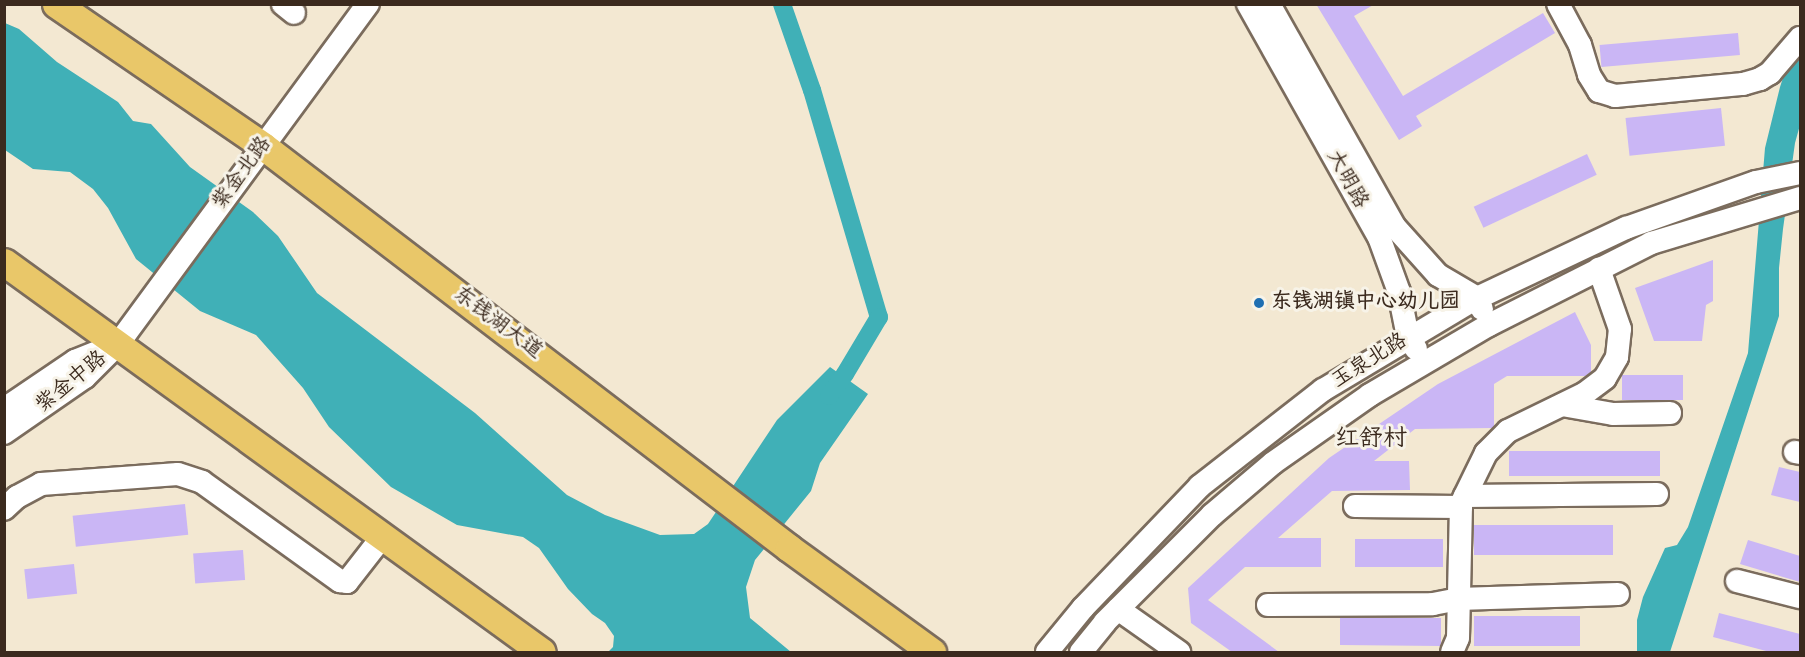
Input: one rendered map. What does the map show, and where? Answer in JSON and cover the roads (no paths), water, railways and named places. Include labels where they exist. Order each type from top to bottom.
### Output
[{"type":"main road","name":"东钱湖大道","points":[[56,4],[263,146],[727,498],[789,548],[932,652]]},
{"type":"main road","points":[[4,262],[542,652]]},
{"type":"street","name":"紫金北路","points":[[118,344],[368,4]]},
{"type":"street","name":"大明路","points":[[1248,4],[1379,237],[1399,292],[1408,337],[1425,363]]},
{"type":"street","name":"大明路","points":[[1269,4],[1394,226],[1438,275],[1477,298]]},
{"type":"street","points":[[1558,4],[1580,45],[1589,75],[1599,91],[1615,96],[1743,84],[1760,79],[1770,73],[1800,38]]},
{"type":"street","name":"玉泉北路","points":[[1047,652],[1083,608],[1200,486],[1323,390],[1408,337],[1477,298],[1626,228],[1756,182],[1800,172]]},
{"type":"street","name":"玉泉北路","points":[[1082,652],[1118,609],[1212,515],[1273,463],[1370,395],[1489,324],[1651,243],[1799,199]]},
{"type":"street","points":[[1452,652],[1458,638],[1463,501],[1485,453],[1508,431],[1584,394],[1605,378],[1617,357],[1620,329],[1599,269]]},
{"type":"street","points":[[1477,298],[1489,324]]},
{"type":"street","name":"紫金中路","points":[[4,409],[75,361],[118,344]]},
{"type":"street","name":"紫金中路","points":[[4,433],[85,377],[118,344]]},
{"type":"street","points":[[1562,405],[1613,414],[1670,413]]},
{"type":"street","points":[[4,509],[17,497],[41,484],[178,474],[202,482],[340,581],[347,582],[383,536]]},
{"type":"street","points":[[1355,506],[1657,494]]},
{"type":"street","points":[[1737,581],[1800,597]]},
{"type":"street","points":[[1268,605],[1433,604],[1458,599],[1618,594]]},
{"type":"street","points":[[1118,609],[1179,652]]},
{"type":"water","points":[[5,23],[19,29],[57,62],[118,102],[133,121],[151,124],[190,167],[253,212],[278,236],[317,293],[475,413],[567,495],[605,515],[660,535],[694,534],[708,524],[777,420],[830,367],[868,394],[820,463],[811,491],[755,560],[746,587],[750,618],[791,652],[608,652],[613,647],[614,636],[605,623],[592,614],[568,589],[539,548],[523,537],[457,525],[391,487],[329,427],[303,388],[256,335],[200,311],[136,259],[108,208],[93,189],[70,172],[33,169],[5,150]]},
{"type":"water","points":[[1800,26],[1800,125],[1795,143],[1783,229],[1779,268],[1779,316],[1670,652],[1637,652],[1637,620],[1643,597],[1665,548],[1677,545],[1688,527],[1748,353],[1765,148],[1780,87]]},
{"type":"waterway","points":[[782,4],[812,90],[879,317],[829,396]]},
{"type":"place","name":"东钱湖镇中心幼儿园","points":[[1259,303]]},
{"type":"district","name":"红舒村","points":[[1371,441]]}]
